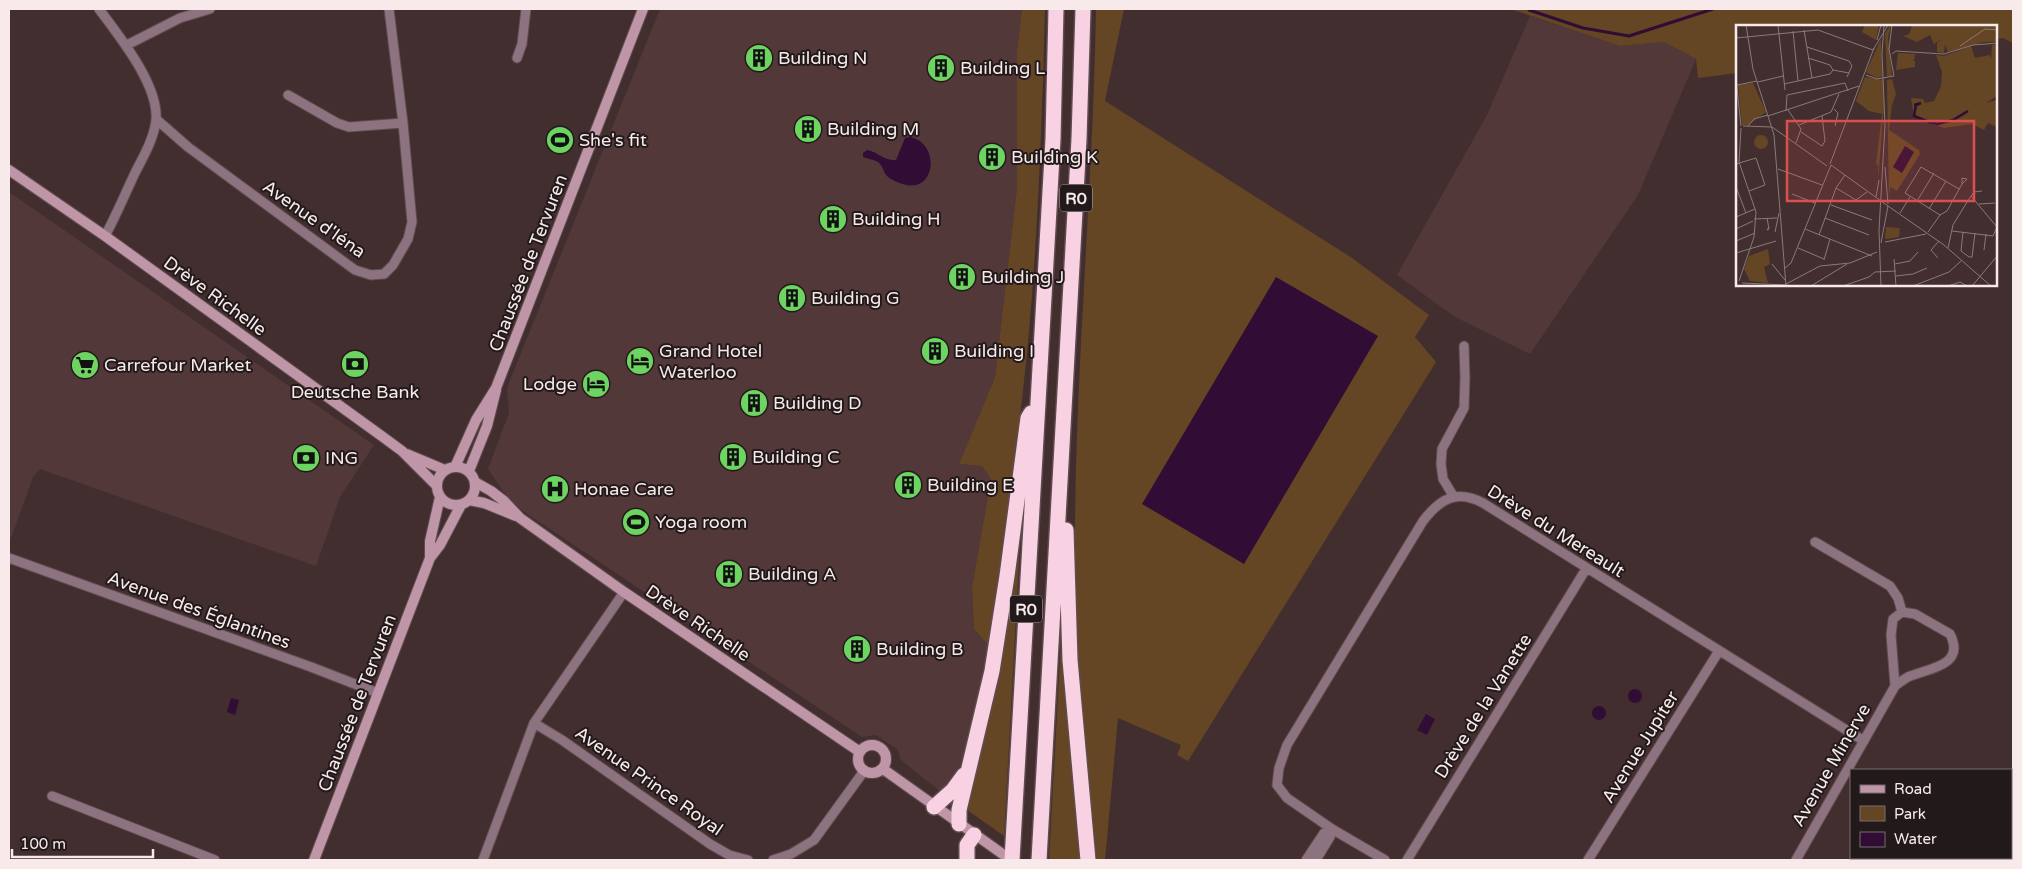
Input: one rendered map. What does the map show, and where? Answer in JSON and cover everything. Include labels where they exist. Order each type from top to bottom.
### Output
[{"type":"highway","name":"R0","points":[[1011,860],[1015,819],[1053,139],[1056,9]]},
{"type":"highway","name":"R0","points":[[1039,860],[1079,139],[1082,9]]},
{"type":"highway","points":[[959,824],[959,810],[968,767],[992,671],[1028,418],[1038,398]]},
{"type":"highway","points":[[1059,502],[1067,532],[1070,660],[1088,860]]},
{"type":"highway","points":[[934,807],[953,790],[968,767]]},
{"type":"highway","points":[[968,860],[967,845],[974,835]]},
{"type":"main road","name":"Chaussée de Tervuren","points":[[450,468],[496,388],[526,315],[643,9]]},
{"type":"main road","name":"Drève Richelle","points":[[9,170],[105,236],[402,451],[438,491]]},
{"type":"main road","name":"Chaussée de Tervuren","points":[[469,471],[487,426],[494,404],[496,388]]},
{"type":"main road","name":"Drève Richelle","points":[[402,451],[450,468]]},
{"type":"main road","points":[[450,468],[462,468],[469,471],[475,482],[473,495],[465,502],[453,505],[446,502],[438,491],[438,480],[450,468]]},
{"type":"main road","name":"Drève Richelle","points":[[475,482],[504,501],[520,518],[624,592],[860,752]]},
{"type":"main road","name":"Chaussée de Tervuren","points":[[430,558],[430,541],[438,491]]},
{"type":"main road","name":"Chaussée de Tervuren","points":[[314,860],[430,558],[440,545],[465,502]]},
{"type":"main road","name":"Drève Richelle","points":[[465,502],[484,503],[520,518]]},
{"type":"main road","points":[[868,746],[879,747],[883,750],[887,760],[883,769],[877,773],[870,774],[864,771],[859,766],[860,752],[868,746]]},
{"type":"main road","points":[[883,769],[1011,860]]},
{"type":"street","points":[[99,9],[127,45],[152,94],[156,119],[151,140],[105,236]]},
{"type":"street","points":[[127,45],[180,18],[210,9]]},
{"type":"street","name":"Avenue d'Iéna","points":[[156,119],[188,147],[355,270],[371,275],[384,274],[393,265],[408,239],[412,222],[403,123],[389,9]]},
{"type":"street","points":[[517,58],[522,44],[526,9]]},
{"type":"street","points":[[288,95],[336,123],[349,127],[403,123]]},
{"type":"street","points":[[1385,860],[1332,829],[1287,798],[1277,785],[1279,768],[1287,745],[1423,521],[1437,506],[1454,497],[1444,479],[1441,464],[1442,449],[1464,408],[1466,378],[1464,346]]},
{"type":"street","name":"Drève du Mereault","points":[[1454,497],[1468,497],[1483,503],[1864,741]]},
{"type":"street","points":[[1815,542],[1890,586],[1898,598],[1902,612]]},
{"type":"street","name":"Avenue des Églantines","points":[[9,558],[319,670],[378,694]]},
{"type":"street","name":"Drève de la Vanette","points":[[1407,860],[1586,569]]},
{"type":"street","points":[[483,860],[534,723],[624,592]]},
{"type":"street","points":[[1902,612],[1915,614],[1944,629],[1952,639],[1954,650],[1952,656],[1946,662],[1907,678],[1895,686],[1892,660],[1891,625],[1893,619],[1902,612]]},
{"type":"street","name":"Avenue Jupiter","points":[[1588,860],[1719,651]]},
{"type":"street","name":"Avenue Minerve","points":[[1796,860],[1895,686]]},
{"type":"street","name":"Avenue Prince Royal","points":[[534,723],[562,740],[710,844],[729,855],[748,860]]},
{"type":"street","points":[[774,860],[792,854],[814,840],[864,771]]},
{"type":"street","points":[[52,796],[215,860]]},
{"type":"street","points":[[1306,860],[1324,833],[1332,829]]},
{"type":"street","points":[[1316,860],[1330,837],[1332,829]]},
{"type":"shaded area","points":[[660,9],[1022,9],[1017,50],[1017,188],[995,377],[959,464],[982,466],[991,479],[972,587],[974,629],[988,645],[976,710],[965,753],[956,776],[941,792],[901,760],[897,749],[876,735],[862,737],[511,503],[488,469],[509,413],[507,388]]},
{"type":"shaded area","points":[[1530,16],[1620,46],[1664,42],[1696,59],[1638,195],[1530,354],[1455,317],[1397,275],[1487,115]]},
{"type":"shaded area","points":[[9,192],[374,445],[340,497],[316,566],[40,469],[33,477],[11,538],[9,537]]},
{"type":"green space","points":[[1022,9],[1045,9],[1037,224],[1023,390],[988,645],[974,629],[972,587],[991,479],[982,466],[959,464],[995,377],[1017,188],[1017,50]]},
{"type":"green space","points":[[1096,9],[1124,9],[1105,101],[1352,258],[1429,315],[1415,337],[1436,362],[1188,761],[1177,755],[1181,745],[1118,718],[1105,860],[1097,860],[1096,856],[1079,684],[1075,580],[1077,437]]},
{"type":"green space","points":[[1511,9],[2013,9],[2013,43],[2003,38],[1997,39],[1997,25],[1736,25],[1736,73],[1698,78],[1696,59],[1664,42],[1620,46]]},
{"type":"green space","points":[[1021,524],[1004,836],[963,807]]},
{"type":"green space","points":[[1063,606],[1083,860],[1049,860]]},
{"type":"water","points":[[910,137],[920,141],[930,156],[931,166],[929,174],[924,181],[917,185],[907,185],[893,180],[886,175],[878,162],[863,157],[863,153],[867,150],[888,159],[896,160],[905,138]]},
{"type":"water","points":[[1276,277],[1378,336],[1244,564],[1142,504]]},
{"type":"water","points":[[1635,689],[1640,691],[1642,696],[1640,701],[1635,703],[1630,701],[1628,696],[1630,691]]},
{"type":"water","points":[[231,698],[239,700],[235,715],[227,712]]},
{"type":"water","points":[[1599,706],[1604,708],[1606,713],[1604,718],[1599,720],[1594,718],[1592,713],[1594,708]]},
{"type":"water","points":[[1426,714],[1435,719],[1427,735],[1417,730]]},
{"type":"waterway","points":[[1529,10],[1583,28],[1629,36],[1713,9]]},
{"type":"place","name":"Building N","points":[[759,58]]},
{"type":"place","name":"Building L","points":[[941,68]]},
{"type":"place","name":"Building M","points":[[808,129]]},
{"type":"place","name":"She's fit","points":[[560,140]]},
{"type":"place","name":"Building K","points":[[992,157]]},
{"type":"place","name":"Building H","points":[[833,219]]},
{"type":"place","name":"Building J","points":[[962,277]]},
{"type":"place","name":"Building G","points":[[792,298]]},
{"type":"place","name":"Building I","points":[[935,351]]},
{"type":"place","name":"Grand Hotel Waterloo","points":[[640,361]]},
{"type":"place","name":"Deutsche Bank","points":[[355,364]]},
{"type":"place","name":"Carrefour Market","points":[[85,365]]},
{"type":"place","name":"Lodge","points":[[596,384]]},
{"type":"place","name":"Building D","points":[[754,403]]},
{"type":"place","name":"Building C","points":[[733,457]]},
{"type":"place","name":"ING","points":[[306,458]]},
{"type":"place","name":"Building E","points":[[908,485]]},
{"type":"place","name":"Honae Care","points":[[555,489]]},
{"type":"place","name":"Yoga room","points":[[636,522]]},
{"type":"place","name":"Building A","points":[[729,574]]},
{"type":"place","name":"Building B","points":[[857,649]]}]
